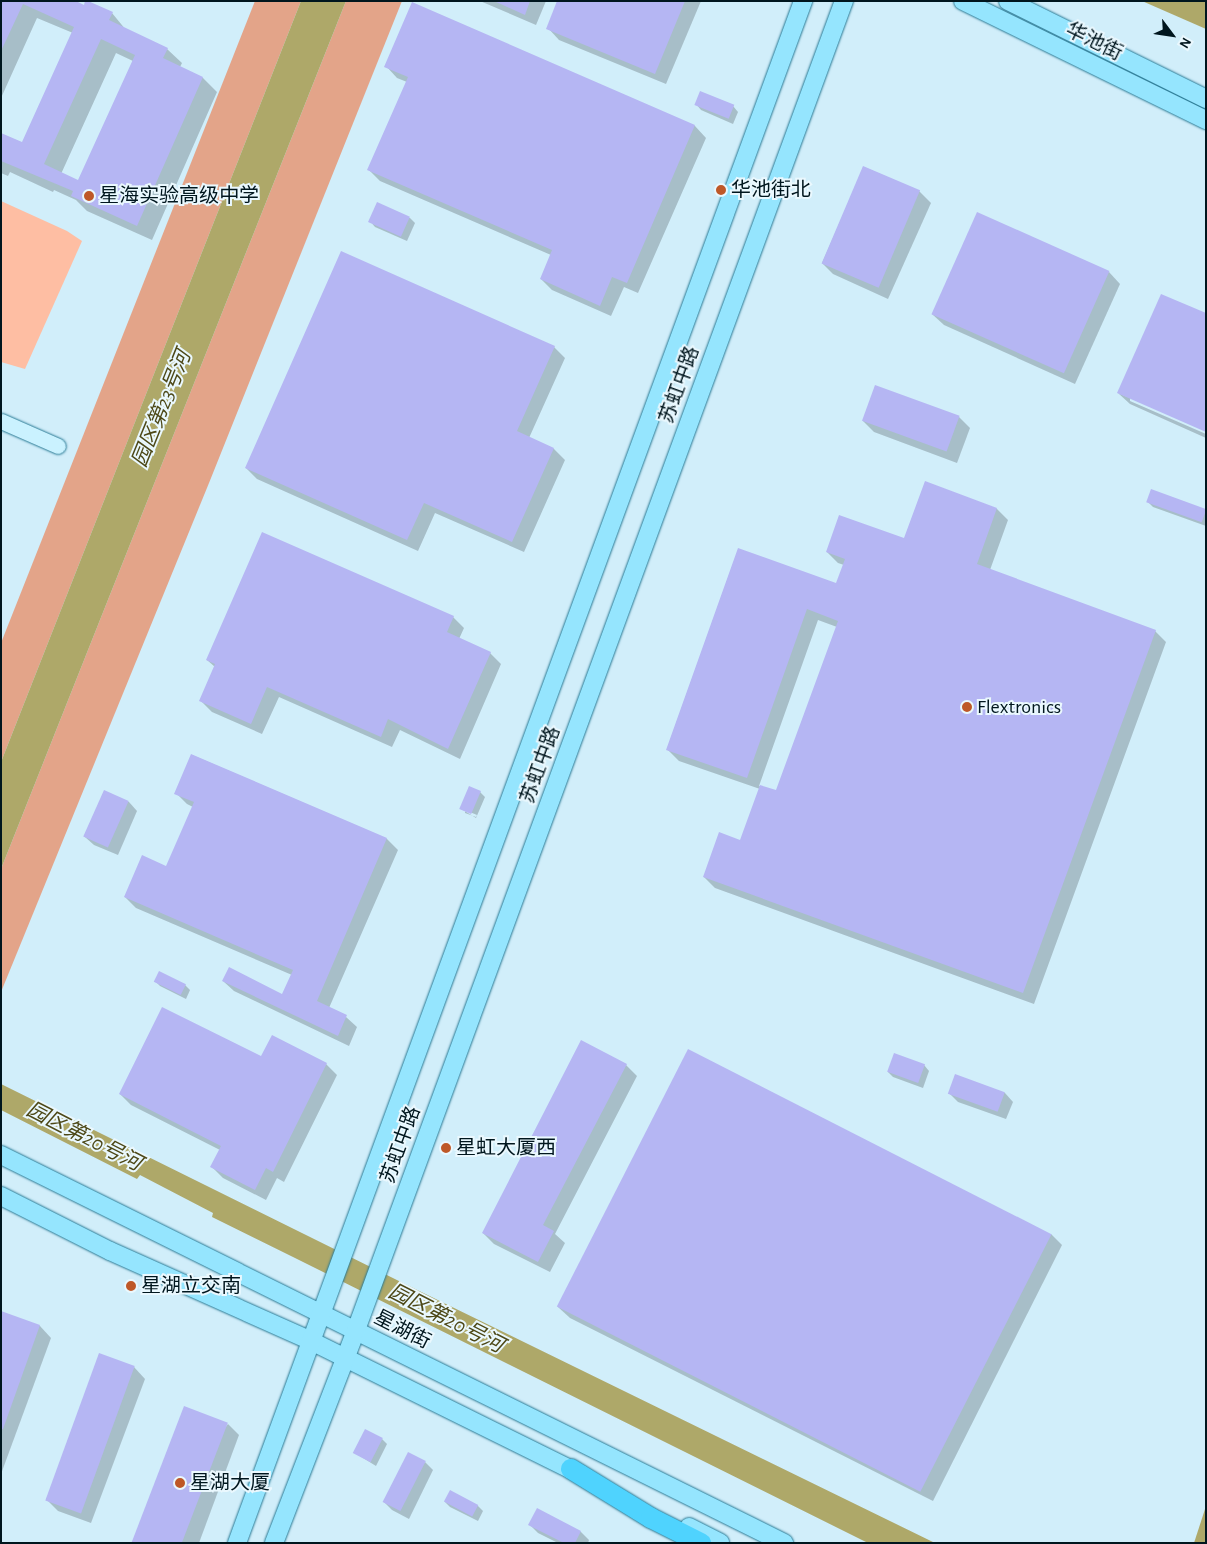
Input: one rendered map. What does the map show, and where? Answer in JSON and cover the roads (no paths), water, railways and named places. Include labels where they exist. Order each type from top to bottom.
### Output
[{"type":"highway","points":[[571,1469],[651,1518],[700,1543]]},
{"type":"main road","name":"苏虹中路","points":[[237,1543],[803,1]]},
{"type":"main road","name":"苏虹中路","points":[[274,1543],[356,1330],[844,1]]},
{"type":"main road","name":"华池街","points":[[963,1],[1206,120]]},
{"type":"main road","name":"华池街","points":[[1008,1],[1206,99]]},
{"type":"main road","name":"星湖街","points":[[1,1155],[320,1315],[356,1330],[784,1543]]},
{"type":"main road","points":[[1,1196],[110,1251],[311,1341],[720,1543]]},
{"type":"street","points":[[1,421],[58,446]]},
{"type":"water","name":"园区第23号河","points":[[301,1],[346,1],[1,869],[1,762]]},
{"type":"water","points":[[1142,1],[1206,1],[1206,29]]},
{"type":"water","name":"园区第20号河","points":[[1,1084],[935,1543],[868,1543],[212,1217],[213,1213],[140,1175],[137,1179],[1,1110]]},
{"type":"water","points":[[1206,1506],[1206,1543],[1194,1543]]},
{"type":"place","name":"华池街北","points":[[721,190]]},
{"type":"place","name":"星海实验高级中学","points":[[89,196]]},
{"type":"place","name":"Flextronics","points":[[967,707]]},
{"type":"place","name":"星虹大厦西","points":[[446,1148]]},
{"type":"place","name":"星湖立交南","points":[[131,1286]]},
{"type":"place","name":"星湖大厦","points":[[180,1483]]}]
